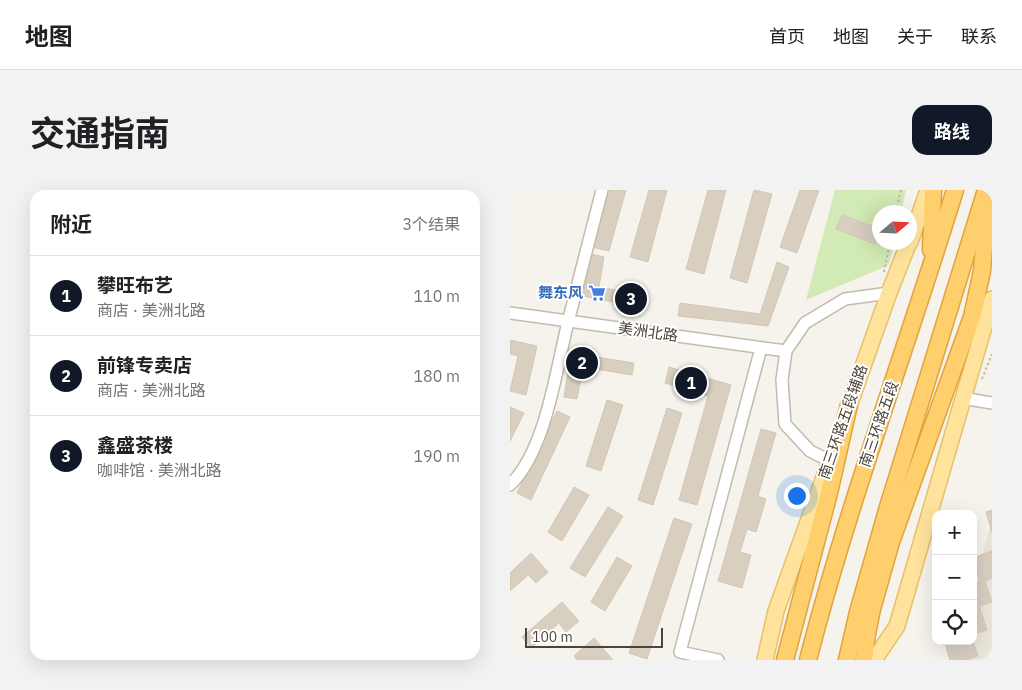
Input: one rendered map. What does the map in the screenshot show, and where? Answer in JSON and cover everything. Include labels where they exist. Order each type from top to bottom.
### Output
[{"type":"highway","points":[[930,271],[933,190]]},
{"type":"highway","name":"南三环路五段","points":[[808,660],[853,500],[930,271],[955,190]]},
{"type":"highway","points":[[864,660],[872,609],[891,542],[972,317],[982,271],[986,234],[987,190]]},
{"type":"highway","points":[[847,660],[858,612],[888,507],[987,190]]},
{"type":"highway","points":[[785,660],[829,493],[850,404]]},
{"type":"main road","name":"南三环路五段辅路","points":[[917,220],[928,190]]},
{"type":"main road","name":"南三环路五段辅路","points":[[765,660],[776,611],[906,250]]},
{"type":"main road","points":[[874,660],[897,626],[992,299]]},
{"type":"street","points":[[510,484],[519,476],[543,429],[568,321],[602,190]]},
{"type":"street","points":[[830,461],[810,451],[785,424],[782,380],[786,351],[805,324],[844,299],[889,293]]},
{"type":"street","name":"美洲北路","points":[[510,313],[786,351]]},
{"type":"street","points":[[718,660],[680,652],[761,348]]},
{"type":"street","points":[[962,398],[992,403]]},
{"type":"path","points":[[898,205],[901,190]]},
{"type":"path","points":[[981,382],[992,354]]},
{"type":"shaded area","points":[[992,519],[992,660],[955,660],[959,645],[977,645],[977,575]]},
{"type":"green space","points":[[835,190],[906,190],[903,205],[872,205],[872,250],[892,250],[889,265],[806,300]]},
{"type":"building","points":[[607,190],[626,190],[609,251],[592,247]]},
{"type":"building","points":[[649,190],[667,190],[648,262],[630,257]]},
{"type":"building","points":[[708,190],[726,190],[704,274],[686,269]]},
{"type":"building","points":[[754,190],[772,194],[747,283],[730,278]]},
{"type":"building","points":[[800,190],[819,190],[797,253],[780,247]]},
{"type":"building","points":[[842,215],[872,226],[872,243],[836,229]]},
{"type":"building","points":[[591,254],[604,257],[599,287],[641,295],[639,307],[583,296]]},
{"type":"building","points":[[777,262],[789,267],[768,326],[678,316],[680,303],[760,314]]},
{"type":"building","points":[[510,340],[537,346],[526,395],[510,391],[518,356],[510,354]]},
{"type":"building","points":[[571,353],[634,363],[632,375],[583,367],[577,399],[564,397]]},
{"type":"building","points":[[669,367],[731,385],[697,505],[679,500],[708,396],[665,383]]},
{"type":"building","points":[[607,400],[623,405],[601,471],[586,466]]},
{"type":"building","points":[[510,407],[524,413],[510,441]]},
{"type":"building","points":[[667,408],[682,413],[653,505],[638,500]]},
{"type":"building","points":[[557,411],[570,417],[531,500],[517,493]]},
{"type":"building","points":[[761,429],[776,433],[758,496],[766,499],[756,532],[747,529],[740,552],[751,555],[742,588],[718,581]]},
{"type":"building","points":[[574,487],[589,495],[562,541],[548,532]]},
{"type":"building","points":[[608,507],[623,516],[585,577],[570,568]]},
{"type":"building","points":[[992,510],[992,532],[986,512]]},
{"type":"building","points":[[674,518],[692,524],[647,659],[629,653]]},
{"type":"building","points":[[992,551],[992,578],[985,581],[992,602],[979,606],[987,630],[977,633],[977,582],[980,581],[977,571],[977,557]]},
{"type":"building","points":[[531,553],[548,572],[536,583],[528,575],[510,591],[510,573]]},
{"type":"building","points":[[617,557],[632,566],[605,611],[591,602]]},
{"type":"building","points":[[562,602],[579,621],[566,632],[559,623],[531,648],[522,637]]},
{"type":"building","points":[[594,638],[613,660],[577,660],[574,656]]},
{"type":"building","points":[[945,645],[974,645],[978,656],[966,660],[950,660]]},
{"type":"place","name":"舞东风","points":[[597,293]]},
{"type":"place","name":"鑫盛茶楼","points":[[631,299]]},
{"type":"place","name":"前锋专卖店","points":[[582,363]]},
{"type":"place","name":"攀旺布艺","points":[[691,383]]}]
